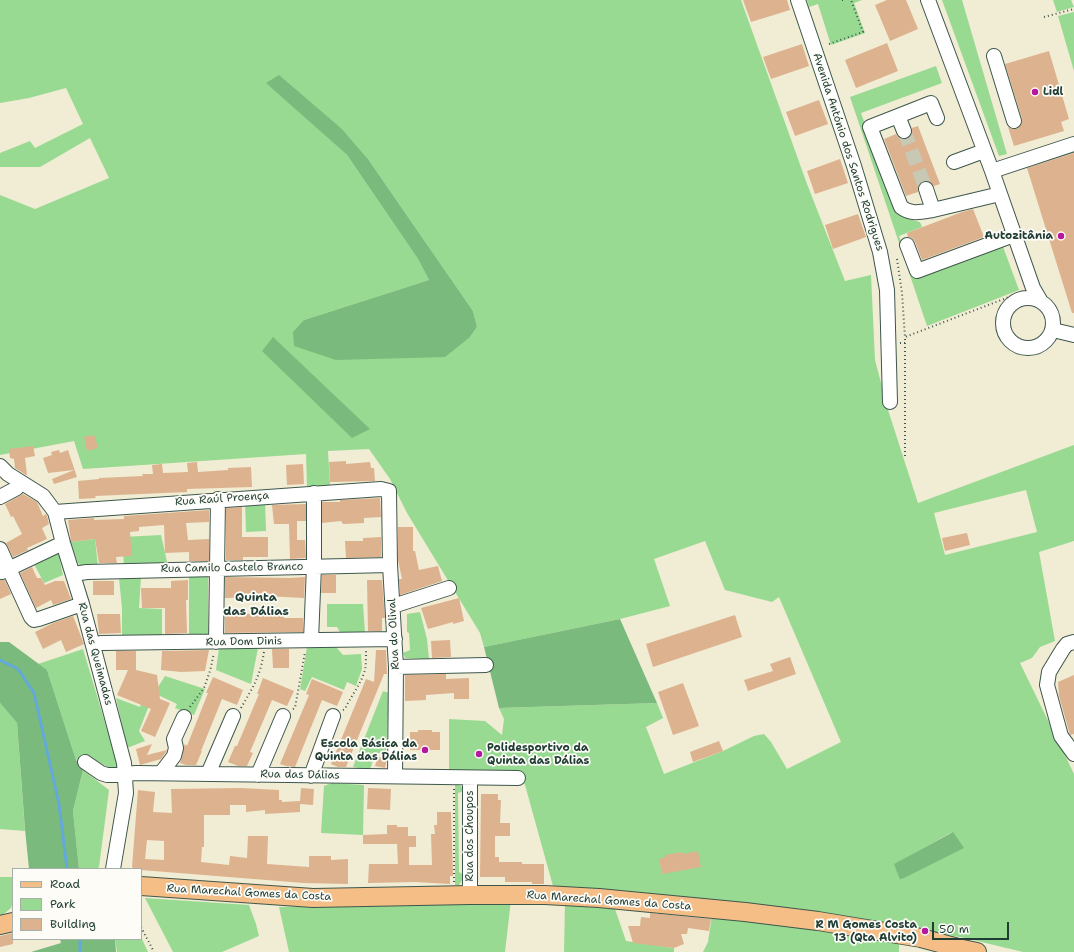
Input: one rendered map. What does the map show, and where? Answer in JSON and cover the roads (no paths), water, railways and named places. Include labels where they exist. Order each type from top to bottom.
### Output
[{"type":"main road","name":"Rua Marechal Gomes da Costa","points":[[142,886],[313,898],[462,895],[545,895],[591,898],[745,912],[818,921],[921,938],[977,952]]},
{"type":"main road","points":[[0,925],[12,922]]},
{"type":"street","name":"Avenida António dos Santos Rodrigues","points":[[798,0],[854,166],[880,252],[887,290],[890,402]]},
{"type":"street","points":[[928,0],[992,171],[1033,288],[1040,300],[1052,313],[1054,321],[1053,330],[1049,338],[1043,344],[1036,347],[1019,347],[1006,336],[1003,329],[1002,320],[1005,312],[1009,305],[1024,297],[1032,297],[1040,300]]},
{"type":"street","points":[[994,56],[1014,121]]},
{"type":"street","points":[[936,118],[931,103],[870,127],[901,207],[907,212],[914,213],[1000,194]]},
{"type":"street","points":[[898,116],[904,131]]},
{"type":"street","points":[[992,171],[1074,144]]},
{"type":"street","points":[[954,162],[984,151]]},
{"type":"street","points":[[926,189],[933,210]]},
{"type":"street","points":[[907,245],[917,271],[1014,235]]},
{"type":"street","points":[[1053,330],[1074,334]]},
{"type":"street","name":"Rua das Queimadas","points":[[0,466],[8,474],[43,496],[55,512],[63,544],[82,604],[126,774],[126,793],[113,868]]},
{"type":"street","points":[[0,497],[17,488]]},
{"type":"street","name":"Rua Raúl Proença","points":[[55,512],[218,499],[382,489],[389,491]]},
{"type":"street","name":"Rua do Olival","points":[[389,491],[390,565],[396,667],[395,776]]},
{"type":"street","points":[[309,641],[314,566],[314,494]]},
{"type":"street","points":[[216,642],[218,499]]},
{"type":"street","points":[[4,570],[63,544]]},
{"type":"street","points":[[0,550],[4,570],[34,620],[39,620],[82,604]]},
{"type":"street","name":"Rua Camilo Castelo Branco","points":[[73,574],[87,572],[217,568],[390,565]]},
{"type":"street","points":[[393,606],[449,588]]},
{"type":"street","name":"Rua Dom Dinis","points":[[93,645],[101,643],[395,639]]},
{"type":"street","points":[[1074,642],[1067,644],[1063,649],[1049,672],[1047,685],[1061,736],[1074,754]]},
{"type":"street","points":[[396,667],[486,665]]},
{"type":"street","points":[[208,774],[233,716]]},
{"type":"street","points":[[258,775],[283,716]]},
{"type":"street","points":[[311,776],[333,716]]},
{"type":"street","points":[[161,773],[174,756],[176,748],[174,739],[184,717]]},
{"type":"street","name":"Rua das Dálias","points":[[85,762],[101,773],[116,775],[161,773],[518,778]]},
{"type":"street","name":"Rua dos Choupos","points":[[462,895],[470,778]]},
{"type":"waterway","points":[[0,660],[18,669],[34,693],[59,804],[67,868]]},
{"type":"waterway","points":[[80,940],[80,952]]},
{"type":"tunnel","points":[[904,131],[926,189]]},
{"type":"place","name":"Lidl","points":[[1035,92]]},
{"type":"place","name":"Autozitânia","points":[[1061,236]]},
{"type":"place","name":"Escola Básica da Quinta das Dálias","points":[[425,750]]},
{"type":"place","name":"Polidesportivo da Quinta das Dálias","points":[[479,754]]},
{"type":"place","name":"R M Gomes Costa 13 (Qta Alvito)","points":[[925,931]]},
{"type":"district","name":"Quinta das Dálias","points":[[256,605]]}]
